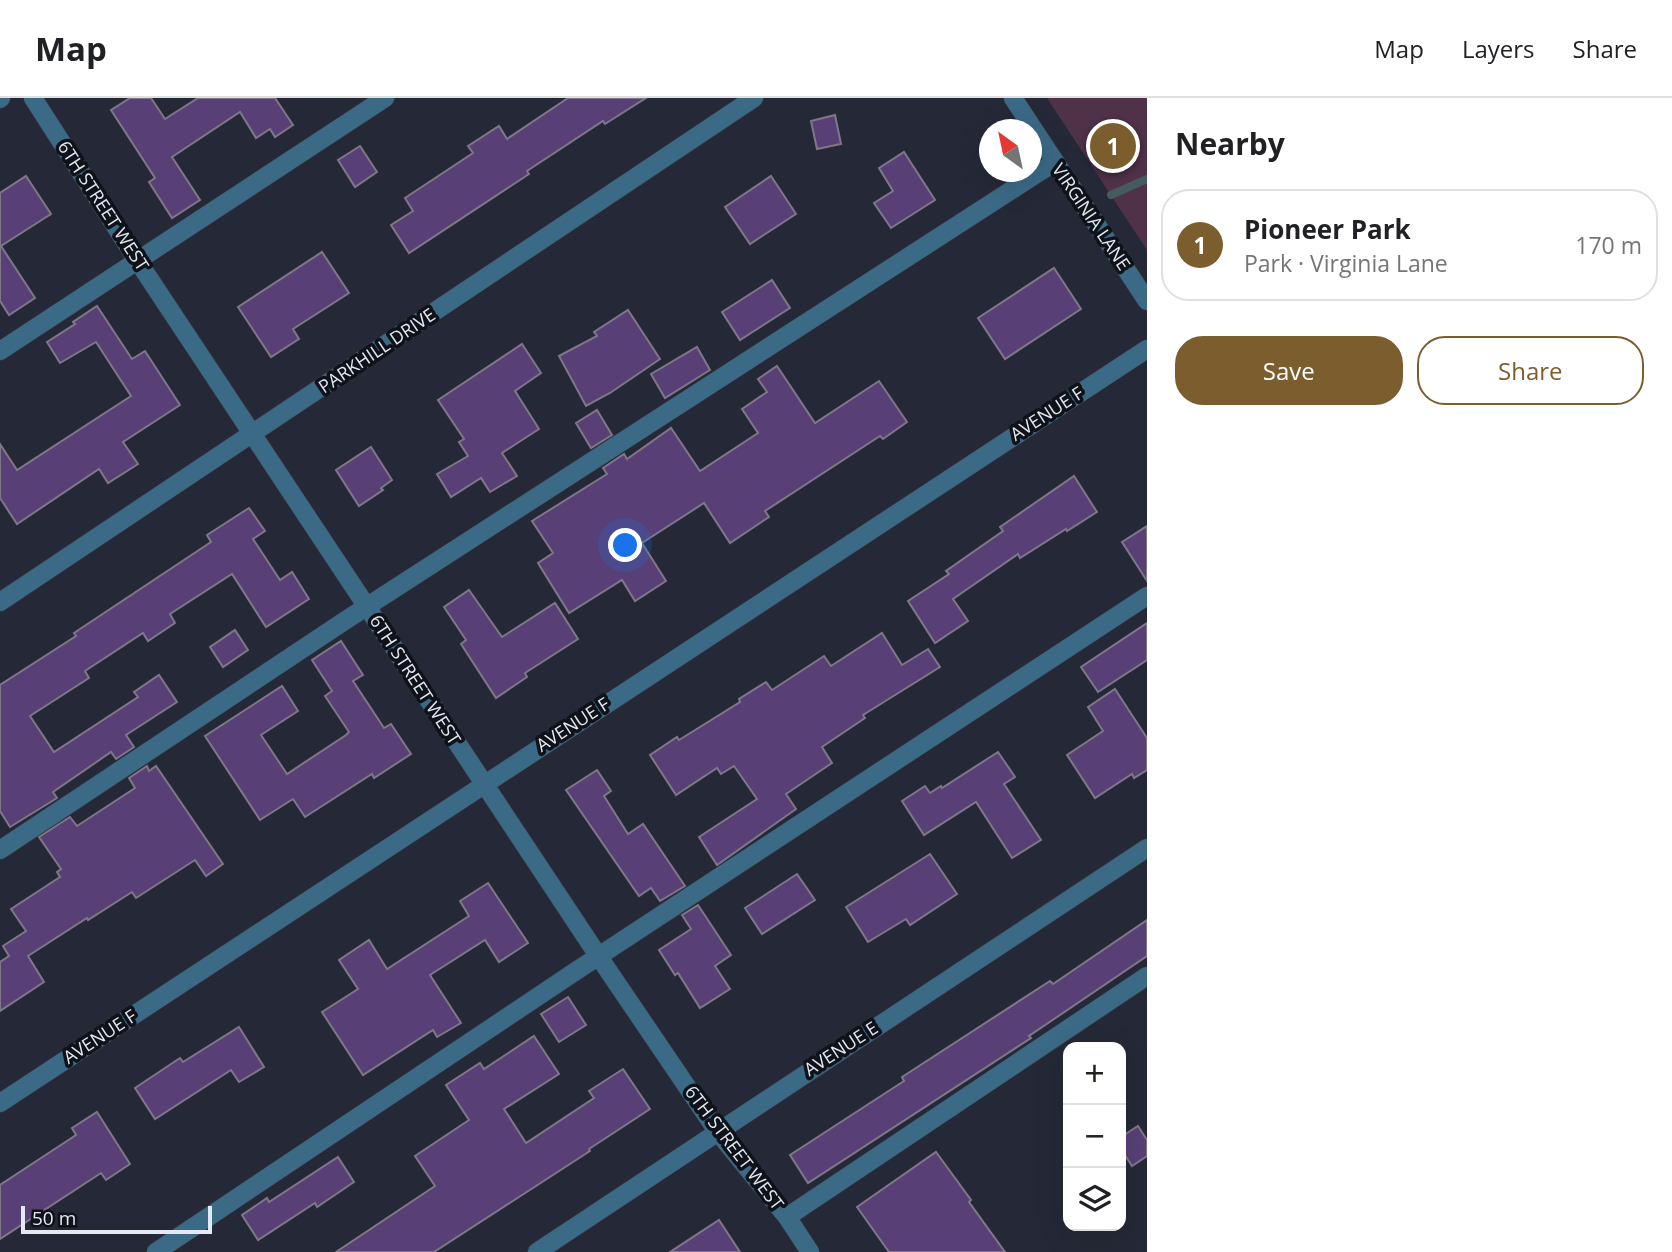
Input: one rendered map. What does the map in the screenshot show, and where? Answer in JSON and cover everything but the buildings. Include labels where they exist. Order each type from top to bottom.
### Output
[{"type":"street","name":"6TH STREET WEST","points":[[33,98],[137,260],[598,957],[717,1131],[787,1217],[810,1252]]},
{"type":"street","points":[[0,351],[385,98]]},
{"type":"street","name":"PARKHILL DRIVE","points":[[0,602],[754,98]]},
{"type":"street","name":"VIRGINIA LANE","points":[[1013,98],[1147,301]]},
{"type":"street","points":[[0,850],[367,606],[1055,162]]},
{"type":"street","name":"AVENUE F","points":[[0,1103],[1147,349]]},
{"type":"street","points":[[156,1252],[1147,596]]},
{"type":"street","name":"AVENUE E","points":[[537,1252],[1147,848]]},
{"type":"street","points":[[787,1217],[1147,976]]},
{"type":"shaded area","points":[[1047,98],[1147,98],[1147,250]]},
{"type":"waterway","points":[[1111,195],[1147,179]]},
{"type":"place","name":"Pioneer Park","points":[[1113,146]]}]
